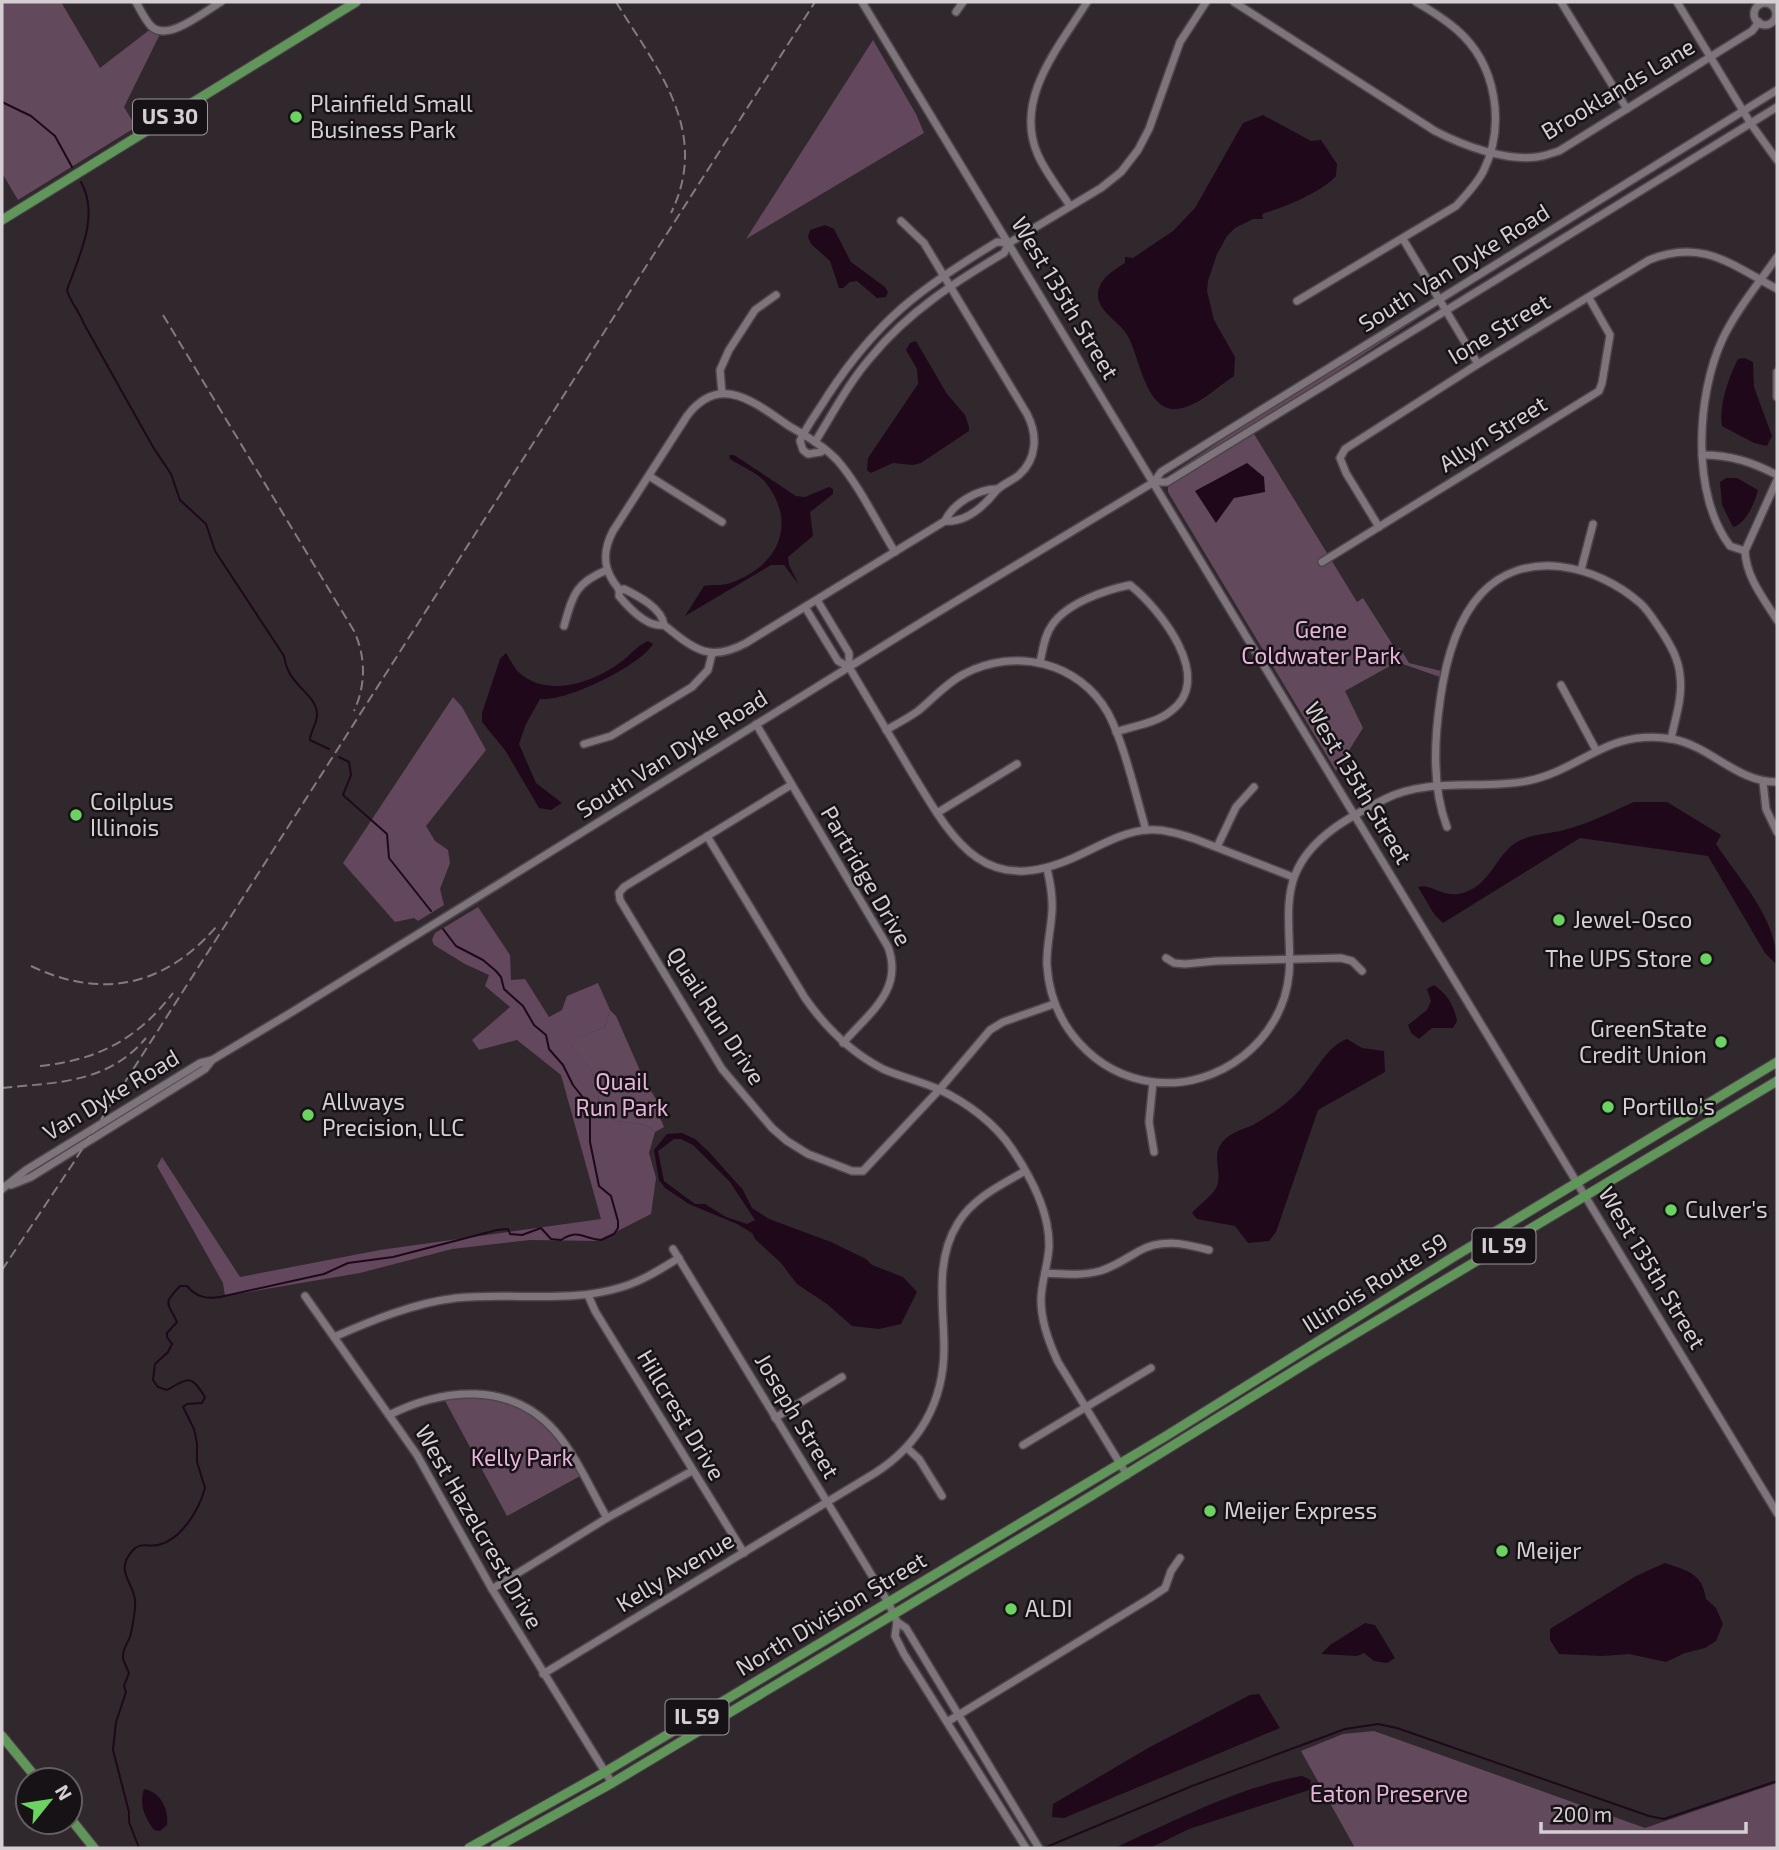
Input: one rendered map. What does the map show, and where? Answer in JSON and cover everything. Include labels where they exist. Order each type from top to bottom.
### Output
[{"type":"main road","name":"US 30","points":[[2,220],[356,2]]},
{"type":"main road","name":"Illinois Route 59","points":[[1210,1409],[1777,1062]]},
{"type":"main road","name":"Illinois Route 59","points":[[1228,1413],[1345,1339],[1777,1081]]},
{"type":"main road","points":[[1345,1339],[1358,1316]]},
{"type":"main road","name":"North Division Street","points":[[469,1848],[605,1772],[1210,1409]]},
{"type":"main road","name":"North Division Street","points":[[495,1848],[895,1618],[1228,1413]]},
{"type":"main road","points":[[2,1736],[27,1766]]},
{"type":"street","points":[[136,2],[152,28],[161,32],[172,32],[221,2]]},
{"type":"street","name":"West 135th Street","points":[[862,2],[1777,1513]]},
{"type":"street","points":[[956,12],[963,2]]},
{"type":"street","points":[[1070,206],[1038,154],[1032,135],[1031,113],[1043,72],[1087,2]]},
{"type":"street","points":[[814,442],[870,358],[905,321],[950,286],[1004,253],[1009,243],[1121,172],[1138,150],[1149,129],[1180,42],[1206,2]]},
{"type":"street","name":"Brooklands Lane","points":[[1234,2],[1435,131],[1449,138],[1517,158],[1540,157],[1559,150],[1752,31],[1759,22]]},
{"type":"street","points":[[1297,301],[1456,206],[1482,173],[1491,151],[1496,123],[1495,100],[1489,75],[1474,48],[1458,30],[1416,2]]},
{"type":"street","points":[[1561,2],[1627,108]]},
{"type":"street","points":[[1676,2],[1751,124],[1777,160]]},
{"type":"street","name":"South Van Dyke Road","points":[[212,1060],[1154,482],[1161,472],[1777,90]]},
{"type":"street","name":"South Van Dyke Road","points":[[1154,482],[1167,482],[1777,107]]},
{"type":"street","points":[[894,552],[843,468],[824,449],[751,401],[722,393],[706,398],[692,408],[609,539],[605,553],[607,570],[620,590],[619,596],[637,614],[653,625],[664,625],[694,648],[712,654],[734,649],[946,521],[954,522],[973,513],[991,499],[997,489],[1019,475],[1030,461],[1034,447],[1034,429],[924,243],[901,221]]},
{"type":"street","points":[[1403,239],[1478,365]]},
{"type":"street","points":[[824,449],[817,454],[808,454],[801,446],[803,434],[860,350],[896,312],[943,275],[997,242],[1009,243]]},
{"type":"street","name":"Ione Street","points":[[1379,527],[1346,473],[1340,458],[1345,449],[1649,260],[1666,253],[1698,251],[1777,289]]},
{"type":"street","points":[[1745,551],[1730,547],[1716,524],[1707,501],[1702,455],[1705,411],[1716,358],[1731,323],[1777,257]]},
{"type":"street","points":[[722,393],[720,370],[729,350],[755,310],[776,295]]},
{"type":"street","name":"Allyn Street","points":[[1322,562],[1599,391],[1610,335],[1589,298]]},
{"type":"street","points":[[896,312],[905,321]]},
{"type":"street","points":[[860,350],[870,358]]},
{"type":"street","points":[[1777,372],[1777,397]]},
{"type":"street","points":[[836,383],[847,389]]},
{"type":"street","points":[[1702,455],[1724,455],[1743,459],[1777,478],[1745,551],[1745,562],[1751,577],[1777,620]]},
{"type":"street","points":[[649,476],[722,522]]},
{"type":"street","points":[[946,521],[949,513],[962,502],[987,489],[997,489]]},
{"type":"street","points":[[1581,570],[1593,524]]},
{"type":"street","points":[[1447,827],[1438,804],[1436,748],[1443,682],[1457,632],[1467,612],[1482,592],[1501,578],[1520,570],[1558,566],[1581,570],[1605,580],[1641,604],[1670,644],[1681,676],[1671,739]]},
{"type":"street","points":[[564,626],[574,593],[590,577],[607,570]]},
{"type":"street","points":[[1040,662],[1046,636],[1052,624],[1061,615],[1099,593],[1130,585],[1153,604],[1185,657],[1188,682],[1183,697],[1172,711],[1116,732]]},
{"type":"street","points":[[620,590],[624,589],[652,607],[663,618],[664,625]]},
{"type":"street","points":[[817,600],[849,653],[849,667],[937,813],[960,844],[986,863],[1018,870],[1047,868],[1146,830],[1179,834],[1293,877]]},
{"type":"street","points":[[805,607],[838,661],[849,667]]},
{"type":"street","points":[[584,744],[611,736],[692,687],[708,670],[712,654]]},
{"type":"street","points":[[886,730],[915,713],[952,681],[986,664],[1009,660],[1040,662],[1059,669],[1088,688],[1101,702],[1116,732],[1146,830]]},
{"type":"street","points":[[1561,685],[1595,750]]},
{"type":"street","name":"Partridge Drive","points":[[756,724],[894,961],[888,992],[843,1043]]},
{"type":"street","points":[[1047,868],[1052,909],[1047,964],[1054,1004],[1070,1033],[1098,1061],[1130,1076],[1153,1082],[1198,1079],[1218,1072],[1253,1049],[1268,1031],[1279,1011],[1286,991],[1290,960],[1293,877],[1302,860],[1316,843],[1339,825],[1387,798],[1406,791],[1437,787],[1527,781],[1546,776],[1595,750],[1638,738],[1671,739],[1689,743],[1748,778],[1777,782]]},
{"type":"street","points":[[937,813],[1017,764]]},
{"type":"street","points":[[1763,782],[1766,809],[1777,832]]},
{"type":"street","name":"Quail Run Drive","points":[[791,785],[624,887],[619,894],[620,900],[722,1069],[787,1142],[808,1154],[852,1171],[863,1171],[939,1090],[990,1030],[1003,1022],[1054,1004]]},
{"type":"street","points":[[1217,847],[1236,807],[1254,787]]},
{"type":"street","points":[[707,836],[821,1021],[843,1043],[884,1069],[960,1101],[996,1130],[1011,1147],[1025,1171],[1045,1217],[1049,1247],[1041,1300],[1050,1345],[1127,1475]]},
{"type":"street","points":[[1166,957],[1174,963],[1185,964],[1341,958],[1352,961],[1362,971]]},
{"type":"street","name":"Van Dyke Road","points":[[3,1189],[26,1170],[97,1125],[200,1063],[212,1060]]},
{"type":"street","points":[[1153,1082],[1149,1122],[1154,1152]]},
{"type":"street","name":"Kelly Avenue","points":[[543,1674],[894,1461],[907,1448],[926,1421],[943,1374],[941,1294],[948,1246],[958,1223],[984,1195],[1025,1171]]},
{"type":"street","points":[[1045,1273],[1076,1275],[1103,1271],[1143,1248],[1160,1243],[1182,1243],[1209,1250]]},
{"type":"street","name":"Joseph Street","points":[[673,1249],[888,1602],[895,1618]]},
{"type":"street","points":[[334,1337],[400,1311],[454,1298],[588,1295],[622,1287],[649,1276],[679,1258]]},
{"type":"street","name":"Hillcrest Drive","points":[[588,1295],[595,1311],[744,1553]]},
{"type":"street","name":"West Hazelcrest Drive","points":[[305,1296],[417,1455],[492,1589],[612,1783]]},
{"type":"street","points":[[1023,1445],[1150,1368]]},
{"type":"street","points":[[775,1418],[842,1377]]},
{"type":"street","points":[[389,1415],[426,1400],[457,1394],[479,1393],[522,1406],[554,1430],[607,1518]]},
{"type":"street","points":[[907,1448],[919,1459],[942,1496]]},
{"type":"street","points":[[492,1589],[607,1518],[692,1471]]},
{"type":"street","points":[[947,1722],[1165,1588],[1171,1571],[1180,1558]]},
{"type":"street","points":[[895,1618],[906,1628],[1038,1847]]},
{"type":"street","points":[[895,1618],[895,1636],[1026,1848]]},
{"type":"street","points":[[1000,1808],[1011,1801]]},
{"type":"green space","points":[[2,2],[61,2],[100,68],[152,28],[161,32],[124,107],[136,127],[18,200],[2,173]]},
{"type":"green space","points":[[1426,313],[1329,377],[1168,476],[1270,408]]},
{"type":"green space","name":"Gene Coldwater Park","points":[[1254,434],[1357,602],[1363,598],[1396,650],[1400,648],[1409,663],[1441,671],[1440,677],[1397,662],[1345,691],[1363,728],[1336,771],[1168,492],[1168,487],[1172,484]]},
{"type":"green space","name":"Quail Run Park","points":[[610,1010],[616,1016],[649,1091],[659,1104],[655,1106],[664,1127],[655,1132],[645,1125],[614,1120],[602,1110],[594,1077],[571,1045],[577,1038],[605,1027]]},
{"type":"green space","name":"Kelly Park","points":[[479,1393],[522,1406],[554,1431],[582,1475],[507,1516],[443,1397]]},
{"type":"green space","name":"Eaton Preserve","points":[[1374,1731],[1645,1828],[1777,1783],[1777,1848],[1355,1848],[1301,1751],[1343,1734]]},
{"type":"shaded area","points":[[873,40],[916,114],[924,133],[746,239]]},
{"type":"shaded area","points":[[1263,115],[1311,141],[1321,140],[1337,164],[1336,176],[1313,193],[1264,213],[1263,219],[1253,219],[1235,228],[1227,236],[1217,254],[1207,291],[1214,320],[1235,357],[1234,376],[1190,406],[1173,409],[1163,406],[1149,389],[1126,333],[1101,306],[1099,289],[1107,276],[1125,263],[1125,257],[1133,258],[1173,231],[1195,208],[1243,123]]},
{"type":"shaded area","points":[[825,225],[834,229],[851,262],[885,287],[888,292],[886,297],[877,298],[857,281],[839,288],[830,261],[811,244],[808,237],[810,230]]},
{"type":"shaded area","points":[[916,341],[947,394],[965,415],[969,431],[921,463],[893,463],[871,473],[867,470],[868,458],[918,384],[917,369],[906,350],[910,343]]},
{"type":"shaded area","points":[[1745,358],[1753,362],[1754,387],[1772,436],[1767,446],[1754,443],[1722,426],[1723,401],[1728,383],[1738,359]]},
{"type":"shaded area","points":[[729,455],[734,455],[796,496],[805,497],[829,487],[833,489],[833,494],[810,512],[813,536],[788,557],[799,585],[784,565],[771,565],[685,616],[704,586],[731,583],[759,568],[776,547],[780,535],[780,509],[766,483],[730,459]]},
{"type":"shaded area","points":[[1247,463],[1264,477],[1265,492],[1234,498],[1216,523],[1195,491]]},
{"type":"shaded area","points":[[1726,478],[1737,478],[1758,490],[1746,517],[1733,527],[1722,505],[1720,482]]},
{"type":"shaded area","points":[[648,641],[653,644],[645,653],[618,672],[567,695],[540,699],[526,724],[519,744],[536,783],[562,803],[551,810],[539,808],[505,750],[482,722],[482,713],[500,659],[506,653],[517,671],[533,682],[558,686],[584,681],[608,671]]},
{"type":"shaded area","points":[[453,697],[462,707],[486,750],[426,826],[435,841],[448,850],[450,863],[440,889],[444,905],[418,921],[414,918],[395,922],[343,863]]},
{"type":"shaded area","points":[[1634,802],[1667,802],[1721,835],[1716,844],[1764,916],[1771,932],[1777,965],[1765,953],[1708,856],[1580,838],[1443,923],[1434,914],[1418,887],[1428,887],[1449,894],[1463,893],[1481,883],[1517,842],[1582,824]]},
{"type":"shaded area","points":[[478,907],[510,955],[511,980],[525,979],[549,1017],[562,1010],[567,996],[598,983],[610,1010],[605,1027],[578,1038],[571,1045],[592,1072],[602,1110],[615,1120],[645,1125],[655,1132],[649,1153],[656,1178],[651,1214],[598,1241],[530,1240],[452,1249],[360,1273],[225,1296],[223,1283],[157,1166],[162,1157],[240,1277],[380,1250],[601,1219],[561,1075],[517,1040],[479,1050],[472,1040],[510,1007],[485,986],[489,975],[434,945],[432,940],[435,933]]},
{"type":"shaded area","points":[[1434,985],[1449,1000],[1457,1021],[1453,1028],[1432,1028],[1419,1039],[1411,1033],[1408,1025],[1427,1010],[1431,1001],[1427,989]]},
{"type":"shaded area","points":[[1347,1039],[1362,1048],[1384,1051],[1385,1072],[1318,1110],[1276,1232],[1269,1241],[1248,1243],[1235,1226],[1197,1219],[1192,1213],[1217,1186],[1217,1154],[1224,1140],[1231,1134],[1259,1122],[1287,1102],[1303,1087],[1333,1048]]},
{"type":"shaded area","points":[[682,1133],[695,1139],[743,1190],[752,1208],[769,1219],[831,1242],[866,1259],[872,1265],[903,1277],[917,1292],[901,1324],[879,1329],[852,1326],[827,1304],[797,1284],[752,1233],[689,1204],[665,1188],[659,1180],[654,1150],[667,1134]],"holes":[[[674,1139],[681,1139],[693,1145],[730,1182],[755,1220],[747,1224],[726,1217],[705,1204],[695,1204],[664,1181],[658,1151]]]},
{"type":"shaded area","points":[[1665,1563],[1693,1574],[1701,1584],[1706,1599],[1716,1608],[1723,1624],[1716,1641],[1705,1648],[1666,1662],[1629,1654],[1559,1654],[1550,1640],[1550,1629],[1636,1576]]},
{"type":"shaded area","points":[[1365,1623],[1375,1625],[1395,1658],[1387,1663],[1374,1661],[1364,1653],[1357,1656],[1321,1654],[1330,1645]]},
{"type":"shaded area","points":[[1259,1694],[1280,1728],[1064,1818],[1052,1817],[1053,1804],[1150,1747],[1250,1695]]},
{"type":"shaded area","points":[[1302,1776],[1311,1780],[1309,1790],[1189,1829],[1150,1848],[1115,1848],[1231,1796]]},
{"type":"shaded area","points":[[144,1789],[163,1802],[167,1825],[160,1831],[154,1830],[145,1815],[142,1805]]},
{"type":"waterway","points":[[2,102],[31,116],[55,136],[72,167]]},
{"type":"waterway","points":[[81,182],[89,208],[88,222],[68,294],[153,447],[171,474],[180,500],[206,524],[215,551],[284,656],[292,677],[316,707],[317,717],[310,740],[329,749]]},
{"type":"waterway","points":[[339,757],[349,762],[351,775],[343,795],[387,834],[389,858],[431,911]]},
{"type":"waterway","points":[[139,1848],[129,1822],[129,1812],[113,1750],[116,1722],[129,1673],[123,1660],[123,1652],[130,1637],[135,1608],[134,1593],[126,1576],[125,1564],[136,1548],[166,1542],[181,1531],[194,1514],[205,1488],[197,1462],[194,1429],[183,1407],[187,1404],[202,1403],[205,1397],[189,1380],[167,1390],[158,1387],[153,1380],[155,1364],[168,1352],[172,1344],[167,1333],[177,1322],[168,1304],[171,1297],[180,1286],[187,1286],[202,1296],[220,1297],[324,1274],[348,1263],[393,1257],[497,1230],[508,1229],[510,1234],[522,1235],[541,1228],[551,1239],[561,1240],[577,1234],[601,1240],[614,1234],[618,1228],[611,1196],[599,1186],[590,1142],[590,1112],[584,1099],[563,1065],[549,1049],[546,1035],[534,1025],[523,1006],[504,989],[501,977],[483,960],[456,946],[443,929]]},
{"type":"waterway","points":[[1044,1848],[1192,1786],[1345,1729],[1378,1724],[1397,1728],[1664,1819],[1777,1781]]},
{"type":"railway","points":[[616,2],[662,77],[682,128],[685,155],[682,183],[671,213]]},
{"type":"railway","points":[[2,1270],[72,1165],[815,2]]},
{"type":"railway","points":[[163,315],[354,631],[361,651],[363,671],[361,691],[354,711]]},
{"type":"railway","points":[[31,966],[57,977],[83,983],[131,981],[176,963],[216,927]]},
{"type":"railway","points":[[40,1066],[80,1059],[114,1045],[145,1023],[173,993]]},
{"type":"railway","points":[[2,1088],[61,1082],[98,1072],[131,1053],[146,1038]]},
{"type":"place","name":"Plainfield Small Business Park","points":[[296,117]]},
{"type":"place","name":"Coilplus Illinois","points":[[76,815]]},
{"type":"place","name":"Jewel-Osco","points":[[1559,920]]},
{"type":"place","name":"The UPS Store","points":[[1706,959]]},
{"type":"place","name":"GreenState Credit Union","points":[[1721,1042]]},
{"type":"place","name":"Portillo's","points":[[1608,1107]]},
{"type":"place","name":"Allways Precision, LLC","points":[[308,1115]]},
{"type":"place","name":"Culver's","points":[[1671,1210]]},
{"type":"place","name":"Meijer Express","points":[[1210,1511]]},
{"type":"place","name":"Meijer","points":[[1502,1551]]},
{"type":"place","name":"ALDI","points":[[1011,1609]]}]
